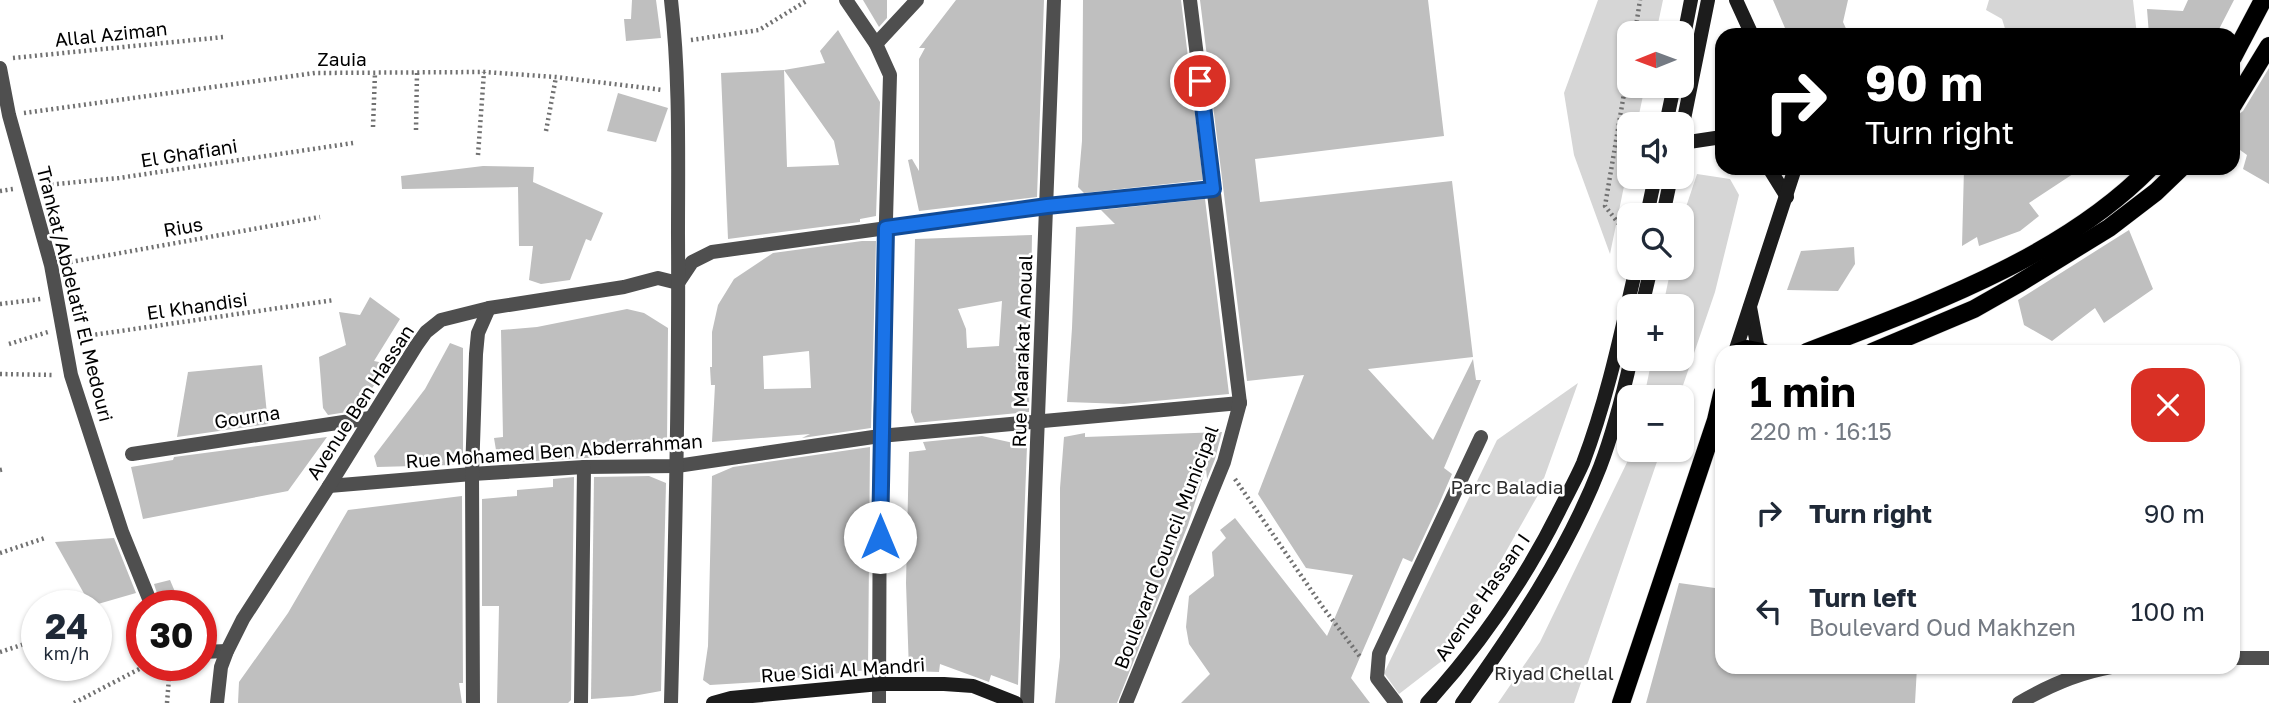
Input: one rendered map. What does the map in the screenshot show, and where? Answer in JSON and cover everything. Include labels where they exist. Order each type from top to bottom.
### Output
[{"type":"main road","points":[[1687,21],[1691,0]]},
{"type":"main road","points":[[1686,112],[1709,0]]},
{"type":"main road","points":[[1736,0],[1749,28]]},
{"type":"main road","points":[[2240,44],[2263,0]]},
{"type":"main road","points":[[2240,94],[2269,46]]},
{"type":"main road","points":[[1694,141],[1715,138]]},
{"type":"main road","points":[[1773,175],[1787,197]]},
{"type":"main road","points":[[1739,345],[1793,175]]},
{"type":"main road","points":[[1825,345],[1903,315],[2020,261],[2088,218],[2141,175]]},
{"type":"main road","points":[[1889,345],[1974,309],[2018,285],[2109,228],[2174,175]]},
{"type":"main road","name":"Avenue Hassan I","points":[[1427,703],[1462,665],[1520,582],[1542,545],[1582,464],[1612,369],[1633,280]]},
{"type":"main road","points":[[1750,304],[1759,345]]},
{"type":"main road","name":"Avenue Hassan I","points":[[1462,703],[1528,608],[1571,528],[1600,466],[1628,371]]},
{"type":"main road","points":[[1621,703],[1715,431]]},
{"type":"main road","name":"Rue Sidi Al Mandri","points":[[713,703],[731,698],[880,684],[973,687],[1016,703]]},
{"type":"street","points":[[671,0],[676,42],[678,283],[671,703]]},
{"type":"street","points":[[846,0],[876,44],[890,75],[880,436],[878,703]]},
{"type":"street","points":[[876,44],[918,0]]},
{"type":"street","name":"Rue Maarakat Anoual","points":[[1027,703],[1054,0]]},
{"type":"street","points":[[1190,0],[1240,403]]},
{"type":"street","name":"Trankat/Abdelatif El Medouri","points":[[0,68],[9,115],[51,265],[71,375],[122,533],[145,590]]},
{"type":"street","points":[[678,283],[692,262],[712,252],[1047,206],[1213,189]]},
{"type":"street","name":"Avenue Ben Hassan","points":[[217,703],[221,667],[243,619],[416,346],[432,326],[441,320],[489,309],[624,287],[658,278],[678,283]]},
{"type":"street","points":[[473,703],[472,474],[476,354],[478,333],[489,309]]},
{"type":"street","name":"Rue Mohamed Ben Abderrahman","points":[[329,486],[584,467],[677,466],[880,436],[1240,403]]},
{"type":"street","name":"Boulevard Council Municipal","points":[[1126,703],[1224,461],[1240,403]]},
{"type":"street","name":"Gourna","points":[[132,454],[370,418]]},
{"type":"street","points":[[1396,703],[1377,678],[1379,654],[1481,437]]},
{"type":"street","points":[[581,703],[584,467]]},
{"type":"street","points":[[217,651],[227,650]]},
{"type":"street","points":[[2240,658],[2269,657]]},
{"type":"street","points":[[2019,703],[2049,685],[2081,674]]},
{"type":"path","points":[[676,42],[759,30],[808,0]]},
{"type":"path","points":[[1636,21],[1640,0]]},
{"type":"path","name":"Allal Aziman","points":[[0,59],[224,37]]},
{"type":"path","points":[[478,155],[484,72]]},
{"type":"path","name":"Zauia","points":[[9,115],[315,73],[484,72],[556,76],[677,92]]},
{"type":"path","points":[[373,127],[375,73]]},
{"type":"path","points":[[416,73],[416,130]]},
{"type":"path","points":[[546,131],[556,76]]},
{"type":"path","points":[[1617,222],[1605,206],[1623,98]]},
{"type":"path","name":"El Ghafiani","points":[[29,187],[119,178],[353,143]]},
{"type":"path","name":"Rius","points":[[51,265],[320,217]]},
{"type":"path","points":[[0,304],[56,297]]},
{"type":"path","name":"El Khandisi","points":[[9,344],[63,333],[334,300]]},
{"type":"path","points":[[0,374],[71,375]]},
{"type":"path","points":[[1224,461],[1322,606],[1377,678]]},
{"type":"path","points":[[0,553],[45,538]]},
{"type":"path","points":[[0,652],[21,645]]},
{"type":"path","points":[[74,703],[126,676]]},
{"type":"path","points":[[167,703],[169,681]]},
{"type":"green space","points":[[1598,0],[1663,0],[1659,21],[1617,21],[1617,98],[1642,98],[1640,112],[1617,112],[1617,189],[1623,189],[1621,203],[1617,203],[1617,220],[1610,254],[1574,155],[1564,93]]},
{"type":"green space","points":[[1989,0],[2133,0],[2136,28],[2005,28],[2002,19],[1986,10]]},
{"type":"green space","points":[[1697,174],[1730,179],[1739,195],[1715,292],[1694,353],[1694,294],[1666,294],[1668,280],[1694,280],[1694,203],[1687,203]]},
{"type":"green space","points":[[1649,371],[1688,371],[1683,385],[1647,385]]},
{"type":"green space","name":"Parc Baladia","points":[[1578,383],[1538,495],[1483,592],[1443,660],[1399,694],[1384,673],[1497,440]]},
{"type":"green space","name":"Riyad Chellal","points":[[1627,462],[1657,462],[1574,703],[1498,703],[1540,642]]},
{"type":"building","points":[[632,0],[656,0],[661,38],[626,41],[624,19],[631,19]]},
{"type":"building","points":[[863,0],[887,0],[887,18],[879,27]]},
{"type":"building","points":[[956,0],[1044,0],[1037,197],[919,211],[908,160],[912,159],[919,171],[919,59],[925,48],[919,48]]},
{"type":"building","points":[[1083,0],[1181,0],[1203,180],[1084,193],[1078,187],[1082,141]]},
{"type":"building","points":[[1200,0],[1428,0],[1444,136],[1255,159],[1260,202],[1452,181],[1473,357],[1368,369],[1433,440],[1473,359],[1476,380],[1481,380],[1444,468],[1452,474],[1439,504],[1412,562],[1403,558],[1351,678],[1370,703],[1181,703],[1210,674],[1189,644],[1186,627],[1189,596],[1214,576],[1212,552],[1226,538],[1220,530],[1235,518],[1327,636],[1353,575],[1306,568],[1258,494],[1304,375],[1247,381]]},
{"type":"building","points":[[1773,0],[1848,0],[1843,22],[1846,28],[1785,28]]},
{"type":"building","points":[[2188,0],[2234,0],[2220,28],[2148,28],[2147,9],[2183,11]]},
{"type":"building","points":[[838,30],[880,102],[876,216],[860,219],[860,222],[728,239],[721,73],[784,70],[825,63],[820,51]],"holes":[[[784,70],[834,141],[839,165],[787,167]]]},
{"type":"building","points":[[2269,68],[2269,184],[2243,169],[2247,155],[2240,150],[2240,113]]},
{"type":"building","points":[[618,93],[668,108],[656,142],[607,131]]},
{"type":"building","points":[[483,166],[534,167],[533,182],[603,213],[591,241],[586,239],[570,280],[541,284],[529,280],[533,246],[519,246],[518,187],[402,189],[401,176]]},
{"type":"building","points":[[1964,175],[2071,175],[2029,203],[2039,216],[2020,231],[1979,246],[1977,237],[1962,246]]},
{"type":"building","points":[[1205,199],[1229,394],[1124,404],[1067,402],[1076,227],[1115,224],[1101,210]]},
{"type":"building","points":[[2129,230],[2153,289],[2104,323],[2095,308],[2052,341],[2024,325],[2018,300]]},
{"type":"building","points":[[1032,235],[1029,412],[915,423],[911,412],[915,239]],"holes":[[[1002,301],[999,346],[967,348],[966,329],[958,309]]]},
{"type":"building","points":[[876,241],[871,428],[802,438],[810,434],[712,442],[715,385],[711,385],[710,367],[712,332],[718,305],[734,279],[773,253]],"holes":[[[809,351],[811,388],[764,389],[763,356]]]},
{"type":"building","points":[[1854,247],[1855,264],[1838,291],[1787,290],[1801,251]]},
{"type":"building","points":[[370,297],[400,319],[374,361],[389,364],[360,410],[328,415],[323,408],[319,357],[346,345],[339,312],[360,315]]},
{"type":"building","points":[[627,309],[644,313],[668,328],[667,446],[588,451],[603,457],[517,462],[517,458],[498,462],[494,438],[503,437],[501,330],[537,327]]},
{"type":"building","points":[[450,343],[463,348],[463,457],[453,465],[377,467],[374,456],[425,389]]},
{"type":"building","points":[[262,365],[268,424],[177,437],[188,372]]},
{"type":"building","points":[[1222,432],[1215,459],[1207,479],[1206,468],[1188,525],[1117,703],[1055,703],[1060,657],[1060,488],[1064,437],[1085,433],[1085,437]]},
{"type":"building","points":[[982,436],[1027,446],[1018,685],[991,675],[989,682],[940,664],[939,672],[909,671],[906,583],[909,452],[926,450],[923,442]]},
{"type":"building","points":[[327,437],[288,491],[143,519],[131,467],[173,460],[174,457]]},
{"type":"building","points":[[870,447],[868,670],[710,685],[703,680],[708,646],[712,476],[733,467]]},
{"type":"building","points":[[649,476],[666,483],[661,691],[591,699],[594,477]]},
{"type":"building","points":[[574,477],[571,700],[568,703],[497,703],[499,606],[482,606],[482,499],[517,496],[517,490],[553,487],[553,479]]},
{"type":"building","points":[[462,496],[463,683],[459,683],[462,703],[238,703],[239,682],[288,613],[348,510]]},
{"type":"building","points":[[114,538],[135,590],[126,590],[126,596],[112,600],[112,590],[82,590],[55,542]]},
{"type":"building","points":[[170,580],[174,590],[156,590],[154,584]]},
{"type":"building","points":[[1679,583],[1715,588],[1715,674],[1917,674],[1915,703],[1646,703]]},
{"type":"route","points":[[880,537],[886,228],[1047,206],[1213,189],[1200,81]]}]
